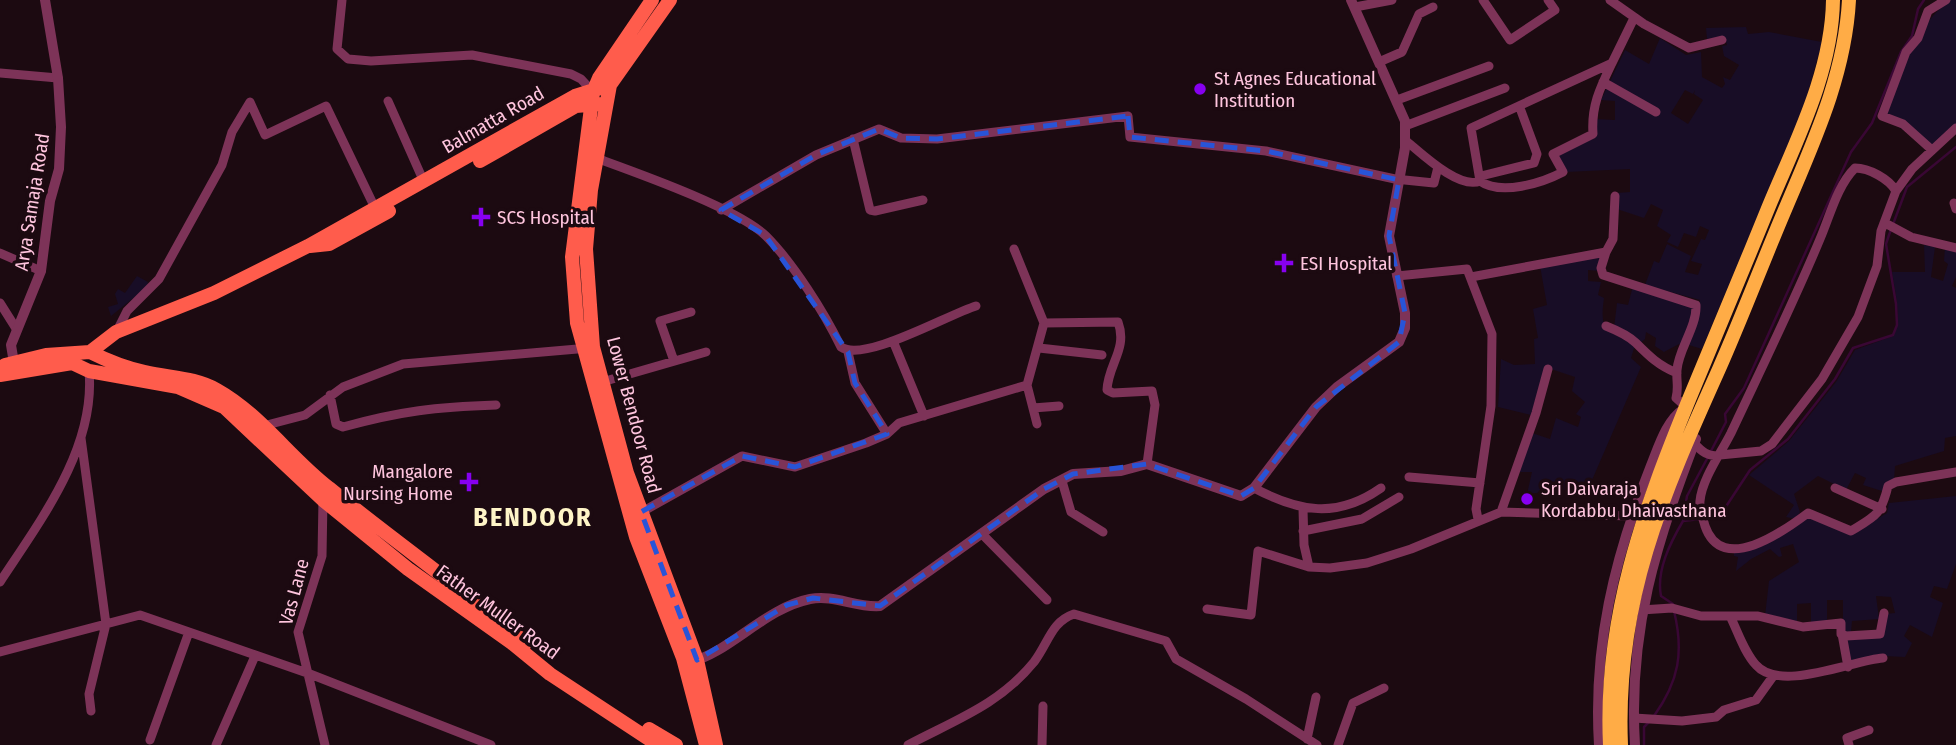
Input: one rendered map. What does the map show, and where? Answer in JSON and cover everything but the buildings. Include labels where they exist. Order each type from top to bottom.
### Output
[{"type":"highway","points":[[1610,745],[1628,568],[1649,502],[1686,407],[1804,122],[1826,55],[1833,0]]},
{"type":"highway","points":[[1621,745],[1616,677],[1634,593],[1653,525],[1686,439],[1720,367],[1823,119],[1842,61],[1849,0]]},
{"type":"main road","points":[[636,515],[587,348],[572,257],[597,100],[652,0]]},
{"type":"main road","name":"Lower Bendoor Road","points":[[670,0],[597,100],[596,158],[586,249],[587,348],[602,382],[636,515],[691,662],[716,745]]},
{"type":"main road","name":"Balmatta Road","points":[[90,352],[116,332],[214,293],[308,246],[575,96],[597,100]]},
{"type":"main road","name":"Balmatta Road","points":[[308,246],[330,244],[576,106],[597,100]]},
{"type":"main road","points":[[4,366],[46,355],[90,352],[113,364],[145,373],[198,380],[219,391],[263,426],[326,494]]},
{"type":"main road","points":[[90,352],[92,371]]},
{"type":"main road","points":[[4,366],[72,363],[92,371],[178,387],[224,407],[326,494],[504,624],[564,675],[676,745]]},
{"type":"main road","name":"Father Muller Road","points":[[326,494],[458,607],[512,643],[550,674],[658,745]]},
{"type":"main road","points":[[691,662],[706,745]]},
{"type":"street","name":"Arya Samaja Road","points":[[4,366],[41,271],[50,201],[59,169],[61,127],[58,78],[45,0]]},
{"type":"street","points":[[342,0],[337,49],[348,59],[371,61],[472,55],[571,74],[581,79],[597,100]]},
{"type":"street","points":[[691,662],[788,605],[813,598],[835,599],[863,607],[880,606],[983,536],[1044,489],[1073,474],[1121,471],[1147,464],[1241,496],[1254,488],[1317,407],[1337,387],[1399,342],[1405,328],[1405,313],[1389,236],[1405,126],[1397,100],[1353,4],[1392,0]]},
{"type":"street","points":[[1483,0],[1510,40],[1555,10],[1548,0]]},
{"type":"street","points":[[1610,0],[1634,18],[1689,48],[1723,40]]},
{"type":"street","points":[[1933,150],[1903,124],[1882,116],[1906,52],[1918,38],[1928,11],[1946,0]]},
{"type":"street","points":[[1379,62],[1402,52],[1419,14],[1433,7]]},
{"type":"street","points":[[1612,63],[1520,108],[1471,128],[1480,179],[1488,187],[1507,187],[1545,181],[1563,172],[1553,154],[1593,134],[1591,114],[1603,82],[1634,18]]},
{"type":"street","points":[[1397,100],[1489,66]]},
{"type":"street","points":[[0,73],[58,78]]},
{"type":"street","points":[[1603,82],[1656,112]]},
{"type":"street","points":[[1405,126],[1505,88]]},
{"type":"street","points":[[388,101],[424,182]]},
{"type":"street","points":[[116,332],[127,311],[159,279],[222,165],[232,132],[250,102],[265,135],[326,106],[375,208]]},
{"type":"street","points":[[1405,140],[1438,167],[1469,183],[1534,163],[1537,154],[1520,108]]},
{"type":"street","points":[[721,210],[816,155],[879,129],[901,138],[937,139],[1128,116],[1130,137],[1266,151],[1399,180],[1434,183],[1438,167]]},
{"type":"street","points":[[1694,443],[1709,455],[1761,451],[1772,444],[1807,402],[1834,362],[1858,317],[1877,266],[1878,246],[1896,191],[1956,128]]},
{"type":"street","points":[[853,139],[870,209],[875,211],[923,200]]},
{"type":"street","points":[[596,158],[721,210],[765,235],[801,282],[841,347],[848,352],[855,383],[887,434]]},
{"type":"street","points":[[1896,191],[1882,177],[1861,168],[1855,168],[1845,180],[1812,260],[1700,498],[1700,512],[1708,535],[1719,544],[1734,549],[1752,547],[1774,538],[1808,513],[1851,531],[1882,509],[1888,486],[1896,482],[1956,472]]},
{"type":"street","points":[[1599,745],[1598,689],[1612,579],[1631,516],[1669,425],[1677,413],[1686,407],[1676,398],[1677,373],[1696,304],[1603,275],[1601,268],[1613,239],[1615,195]]},
{"type":"street","points":[[1885,223],[1911,237],[1956,248]]},
{"type":"street","points":[[1014,249],[1044,323],[1027,385],[1037,424]]},
{"type":"street","points":[[1471,278],[1606,252]]},
{"type":"street","points":[[0,253],[41,271]]},
{"type":"street","points":[[1397,276],[1456,267],[1467,269],[1492,334],[1491,406],[1476,509],[1478,519]]},
{"type":"street","points":[[0,303],[17,330]]},
{"type":"street","points":[[848,352],[893,341],[976,306]]},
{"type":"street","points":[[674,361],[660,321],[691,312]]},
{"type":"street","points":[[1044,323],[1118,322],[1122,341],[1107,390],[1113,393],[1152,391],[1155,405],[1147,464]]},
{"type":"street","points":[[1606,326],[1637,343],[1642,352],[1677,373]]},
{"type":"street","points":[[893,341],[924,416]]},
{"type":"street","points":[[263,426],[305,415],[352,382],[403,364],[587,348]]},
{"type":"street","points":[[1039,348],[1102,355]]},
{"type":"street","points":[[602,382],[706,352]]},
{"type":"street","points":[[1635,745],[1634,718],[1641,610],[1661,529],[1715,395],[1720,367]]},
{"type":"street","points":[[1501,512],[1536,414],[1548,369]]},
{"type":"street","points":[[0,582],[47,510],[81,438],[91,392],[92,371]]},
{"type":"street","points":[[636,515],[742,456],[795,467],[836,455],[887,434],[899,423],[1027,385]]},
{"type":"street","points":[[330,395],[336,424],[344,427],[419,408],[496,405]]},
{"type":"street","points":[[1033,408],[1059,406]]},
{"type":"street","points":[[81,438],[106,624],[89,694],[91,711]]},
{"type":"street","points":[[1409,477],[1480,483]]},
{"type":"street","points":[[1062,481],[1071,512],[1103,532]]},
{"type":"street","points":[[1254,488],[1284,504],[1303,509],[1329,509],[1365,499],[1381,488]]},
{"type":"street","points":[[1835,488],[1882,509]]},
{"type":"street","name":"Vas Lane","points":[[325,745],[298,632],[322,556],[326,494]]},
{"type":"street","points":[[1303,531],[1362,519],[1399,497]]},
{"type":"street","points":[[1303,509],[1303,531],[1309,567]]},
{"type":"street","points":[[1207,609],[1251,615],[1258,551],[1309,567],[1330,568],[1367,563],[1412,549],[1478,519],[1501,512],[1631,516]]},
{"type":"street","points":[[983,536],[1047,600]]},
{"type":"street","points":[[1641,610],[1675,609],[1701,616],[1758,616],[1803,627],[1841,623],[1848,667]]},
{"type":"street","points":[[1842,634],[1880,634],[1884,613]]},
{"type":"street","points":[[908,745],[993,702],[1032,663],[1059,619],[1074,614],[1166,641],[1175,659],[1246,699],[1317,745]]},
{"type":"street","points":[[0,652],[140,615],[310,674],[491,745]]},
{"type":"street","points":[[1730,617],[1758,668],[1774,676],[1792,676],[1848,667],[1883,658]]},
{"type":"street","points":[[150,740],[189,632]]},
{"type":"street","points":[[216,745],[255,656]]},
{"type":"street","points":[[1634,718],[1682,722],[1716,717],[1724,710],[1756,700],[1774,676]]},
{"type":"street","points":[[1338,745],[1353,703],[1384,688]]},
{"type":"street","points":[[1307,739],[1316,697]]},
{"type":"street","points":[[1042,745],[1043,706]]},
{"type":"street","points":[[1849,745],[1847,738],[1870,730]]},
{"type":"highlighted area","points":[[1128,116],[1130,137],[1266,151],[1399,180],[1389,236],[1405,313],[1399,342],[1316,407],[1254,488],[1241,496],[1147,464],[1073,474],[1044,489],[880,606],[813,598],[787,605],[697,660],[641,512],[742,456],[795,467],[887,434],[855,383],[848,352],[765,235],[721,210],[816,155],[879,129],[901,138],[937,139]]},
{"type":"shaded area","points":[[1950,0],[1956,0],[1956,127],[1932,149],[1882,116],[1916,38]]},
{"type":"shaded area","points":[[1746,27],[1748,34],[1769,32],[1822,42],[1805,104],[1702,349],[1689,345],[1700,300],[1645,285],[1654,261],[1659,263],[1667,244],[1691,256],[1685,272],[1698,275],[1702,264],[1691,261],[1701,239],[1705,240],[1709,230],[1700,226],[1696,237],[1684,233],[1678,247],[1667,242],[1671,235],[1657,226],[1663,210],[1651,204],[1644,218],[1617,209],[1617,193],[1630,192],[1630,169],[1566,172],[1556,155],[1595,136],[1595,119],[1615,120],[1615,101],[1601,100],[1625,50],[1649,64],[1660,38],[1686,55],[1701,52],[1702,77],[1722,88],[1725,84],[1723,77],[1730,80],[1739,65],[1724,56],[1722,46],[1727,45],[1725,38],[1707,39],[1706,28]],"holes":[[[1685,90],[1693,94],[1695,90],[1694,94],[1703,100],[1688,124],[1671,113]]]},
{"type":"shaded area","points":[[1924,245],[1935,247],[1931,277],[1943,281],[1948,264],[1944,261],[1945,247],[1956,250],[1956,277],[1952,286],[1956,288],[1956,436],[1945,438],[1944,451],[1895,466],[1894,480],[1885,492],[1863,485],[1866,478],[1855,473],[1846,490],[1818,476],[1794,494],[1800,512],[1796,519],[1786,517],[1794,505],[1749,475],[1789,441],[1836,382],[1855,350],[1893,336],[1897,312],[1892,272],[1925,272]]},
{"type":"shaded area","points":[[1602,255],[1599,271],[1588,270],[1588,281],[1601,282],[1598,295],[1604,298],[1604,324],[1607,329],[1635,345],[1631,358],[1641,367],[1589,487],[1527,494],[1532,472],[1518,472],[1532,433],[1550,439],[1556,418],[1578,427],[1581,417],[1576,414],[1585,402],[1572,391],[1575,377],[1545,367],[1531,415],[1498,407],[1501,359],[1514,365],[1535,364],[1534,339],[1538,338],[1533,309],[1547,305],[1540,266]]},
{"type":"shaded area","points":[[137,276],[148,282],[147,287],[111,316],[108,307],[118,304],[115,294],[118,289],[125,293]]},
{"type":"shaded area","points":[[1633,286],[1695,307],[1684,346],[1679,344],[1664,352],[1655,346],[1656,338],[1646,332],[1645,339],[1639,344],[1614,328],[1617,303],[1628,305]]},
{"type":"shaded area","points":[[1956,496],[1956,564],[1947,589],[1934,586],[1930,597],[1943,603],[1932,637],[1910,625],[1904,636],[1912,643],[1905,657],[1884,656],[1850,664],[1845,639],[1882,635],[1885,614],[1895,613],[1891,597],[1876,596],[1879,619],[1852,621],[1851,632],[1843,632],[1843,600],[1827,600],[1827,623],[1811,624],[1811,603],[1797,604],[1797,624],[1765,616],[1769,581],[1799,562],[1793,544],[1780,548],[1782,556],[1779,557],[1770,549],[1736,571],[1738,557],[1734,556],[1734,551],[1773,540],[1807,517],[1852,534],[1887,513],[1889,503]]},
{"type":"waterway","points":[[1711,451],[1726,422],[1725,414],[1744,388],[1851,152],[1872,123],[1901,52],[1912,36],[1918,9],[1924,0]]},
{"type":"waterway","points":[[1706,517],[1725,508],[1750,470],[1788,439],[1835,379],[1853,348],[1893,335],[1897,325],[1886,244],[1889,235],[1907,187],[1956,147]]},
{"type":"waterway","points":[[1683,521],[1687,496],[1708,457]]},
{"type":"waterway","points":[[1673,604],[1661,596],[1660,577],[1665,557],[1683,521],[1700,519]]},
{"type":"waterway","points":[[1654,716],[1669,691],[1677,666],[1679,640],[1674,611]]},
{"type":"waterway","points":[[1644,745],[1644,727],[1650,721]]},
{"type":"place","name":"St Agnes Educational Institution","points":[[1200,89]]},
{"type":"place","name":"SCS Hospital","points":[[481,217]]},
{"type":"place","name":"ESI Hospital","points":[[1284,263]]},
{"type":"place","name":"Mangalore Nursing Home","points":[[469,482]]},
{"type":"place","name":"Sri Daivaraja Kordabbu Dhaivasthana","points":[[1527,499]]},
{"type":"district","name":"BENDOOR","points":[[533,517]]}]
